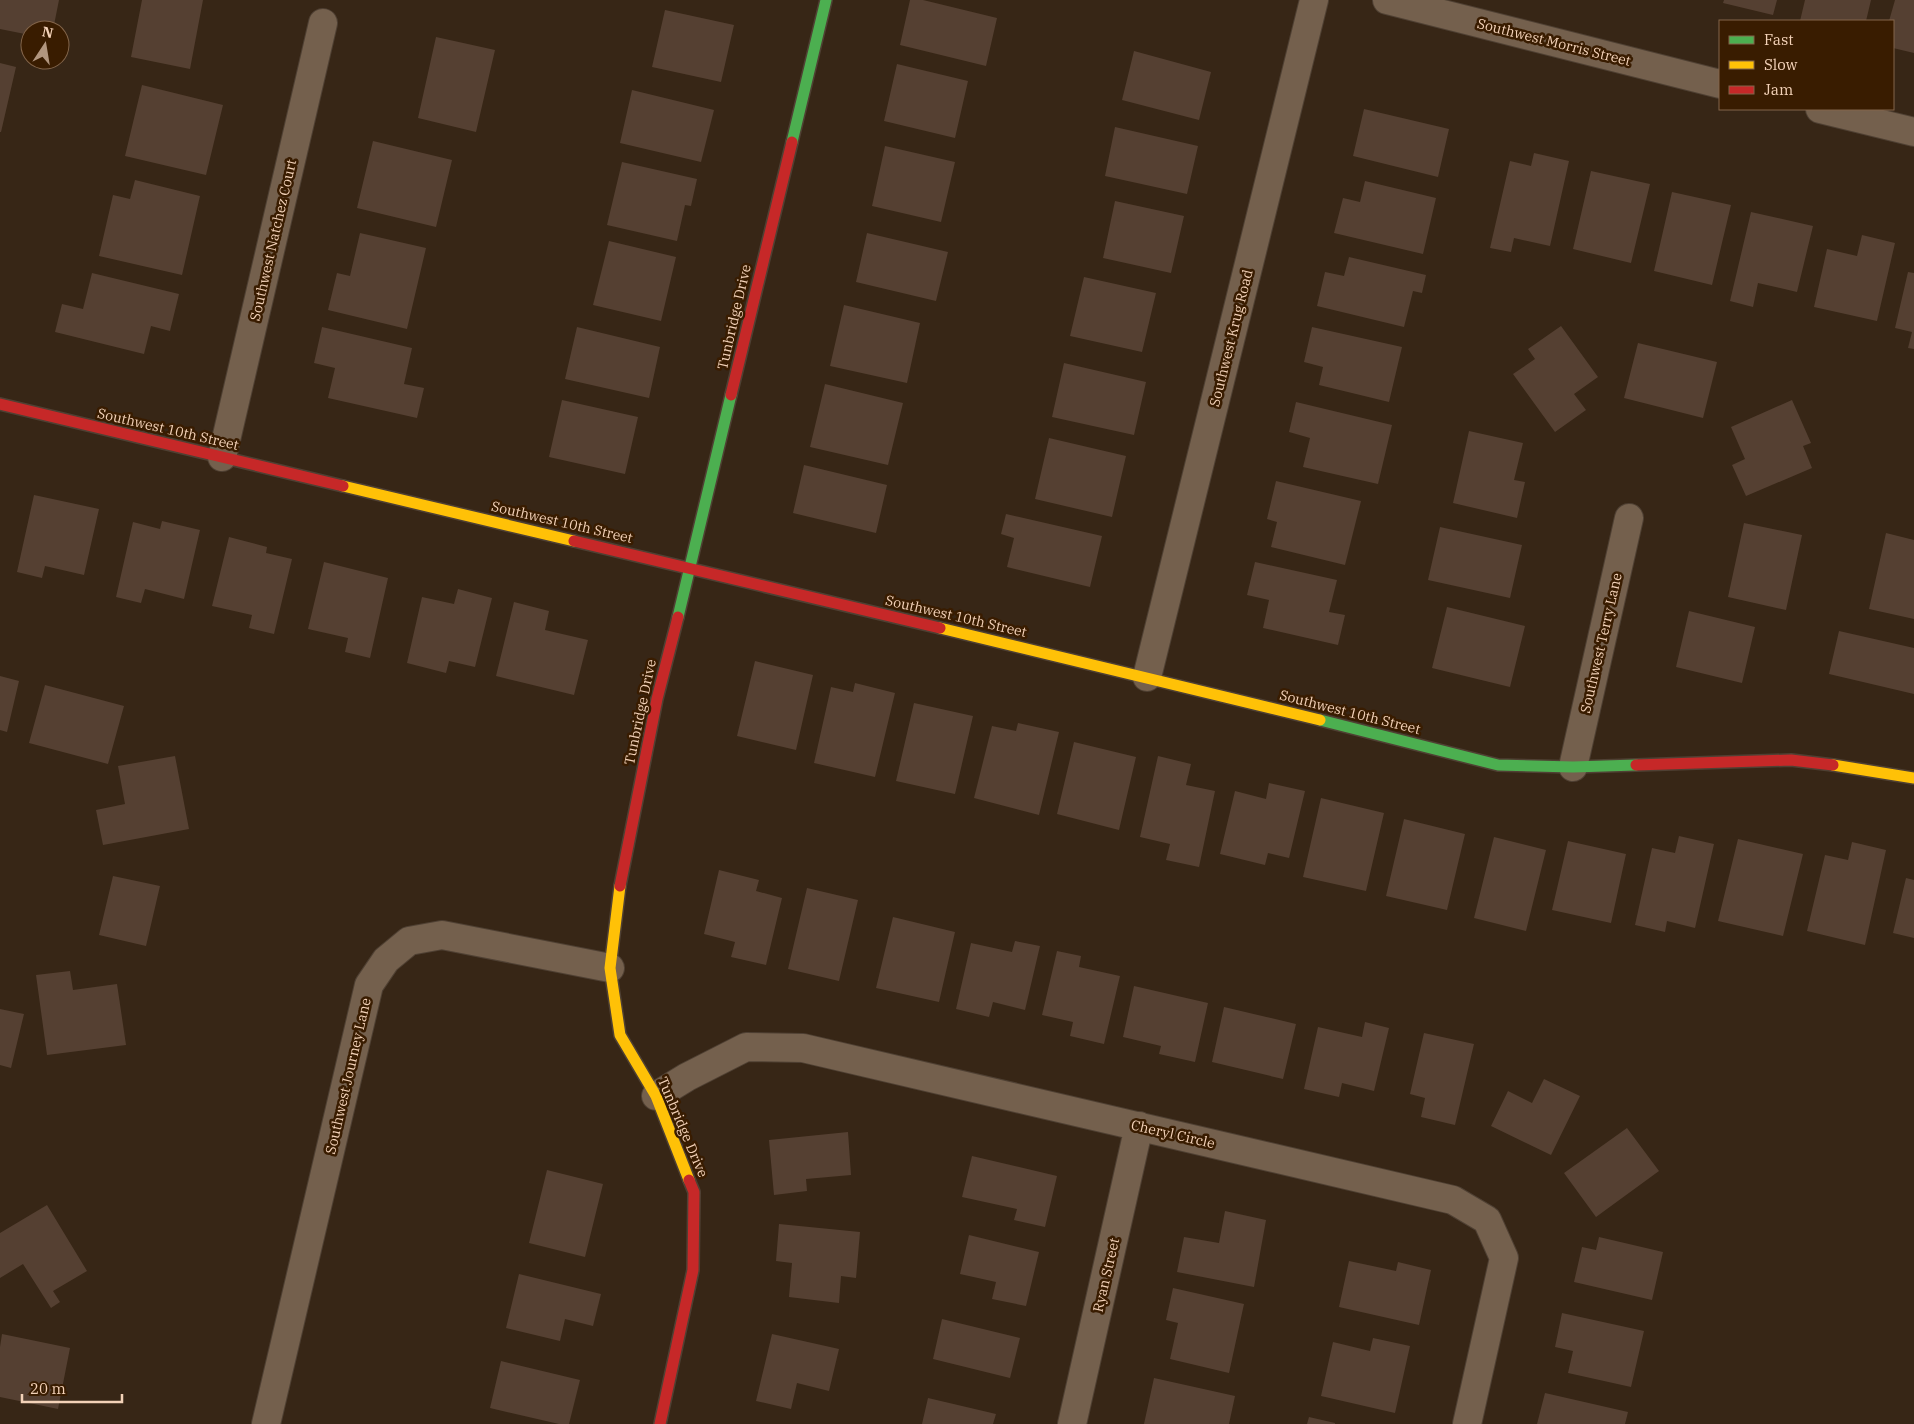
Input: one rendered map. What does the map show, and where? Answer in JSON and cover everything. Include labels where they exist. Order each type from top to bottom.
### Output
[{"type":"street","name":"Tunbridge Drive","points":[[660,1424],[693,1270],[694,1192],[656,1096],[620,1035],[610,968],[618,897],[657,699],[826,0]]},
{"type":"street","name":"Southwest Krug Road","points":[[1147,677],[1314,0]]},
{"type":"street","name":"Southwest Morris Street","points":[[1387,0],[1719,84]]},
{"type":"street","name":"Southwest Natchez Court","points":[[222,457],[323,23]]},
{"type":"street","points":[[1824,110],[1914,132]]},
{"type":"street","name":"Southwest 10th Street","points":[[0,404],[1147,677],[1498,765],[1573,767],[1791,760],[1860,768],[1914,778]]},
{"type":"street","name":"Southwest Terry Lane","points":[[1573,767],[1629,518]]},
{"type":"street","name":"Southwest Journey Lane","points":[[266,1424],[369,985],[386,960],[409,941],[442,935],[610,968]]},
{"type":"street","name":"Cheryl Circle","points":[[656,1096],[687,1077],[746,1047],[803,1048],[1454,1200],[1487,1220],[1504,1258],[1467,1424]]},
{"type":"street","name":"Ryan Street","points":[[1072,1424],[1139,1126]]},
{"type":"building","points":[[0,0],[59,0],[55,20],[20,20],[20,33],[0,29]]},
{"type":"building","points":[[142,0],[203,0],[190,69],[131,57]]},
{"type":"building","points":[[910,0],[923,0],[997,18],[986,66],[900,45]]},
{"type":"building","points":[[1724,0],[1777,0],[1773,15],[1723,3]]},
{"type":"building","points":[[1805,0],[1871,0],[1866,20],[1800,20]]},
{"type":"building","points":[[1895,0],[1914,0],[1914,53],[1894,48],[1894,20],[1889,20]]},
{"type":"building","points":[[665,10],[734,25],[721,82],[652,67]]},
{"type":"building","points":[[436,37],[495,50],[476,132],[418,118]]},
{"type":"building","points":[[1134,51],[1211,72],[1199,120],[1122,100]]},
{"type":"building","points":[[0,63],[16,67],[1,132],[0,132]]},
{"type":"building","points":[[897,64],[968,81],[955,138],[884,121]]},
{"type":"building","points":[[142,85],[223,105],[206,175],[125,156]]},
{"type":"building","points":[[632,90],[714,110],[701,162],[620,143]]},
{"type":"building","points":[[1364,109],[1449,129],[1438,177],[1353,156]]},
{"type":"building","points":[[1115,127],[1198,146],[1187,194],[1105,176]]},
{"type":"building","points":[[373,141],[452,160],[436,227],[357,208]]},
{"type":"building","points":[[885,146],[955,162],[941,222],[872,206]]},
{"type":"building","points":[[1534,153],[1569,161],[1550,246],[1514,238],[1511,252],[1490,248],[1510,161],[1531,166]]},
{"type":"building","points":[[622,162],[697,179],[691,206],[685,205],[677,241],[607,225]]},
{"type":"building","points":[[1591,171],[1650,184],[1631,263],[1573,249]]},
{"type":"building","points":[[135,180],[200,196],[182,275],[99,256],[113,195],[130,199]]},
{"type":"building","points":[[1365,181],[1436,198],[1423,254],[1334,233],[1343,198],[1360,202]]},
{"type":"building","points":[[1672,192],[1731,205],[1712,285],[1654,271]]},
{"type":"building","points":[[1115,201],[1184,216],[1171,273],[1103,258]]},
{"type":"building","points":[[1751,212],[1813,226],[1797,292],[1758,283],[1753,307],[1730,301]]},
{"type":"building","points":[[360,233],[426,248],[407,329],[328,310],[337,273],[350,276]]},
{"type":"building","points":[[867,233],[948,252],[936,301],[856,282]]},
{"type":"building","points":[[1862,235],[1895,243],[1877,321],[1814,307],[1827,249],[1857,256]]},
{"type":"building","points":[[609,241],[676,257],[661,321],[593,305]]},
{"type":"building","points":[[1349,257],[1426,275],[1422,293],[1413,291],[1404,327],[1317,306],[1325,272],[1344,276]]},
{"type":"building","points":[[1908,272],[1914,273],[1914,349],[1908,348],[1912,332],[1895,328]]},
{"type":"building","points":[[92,273],[179,294],[170,331],[151,326],[144,354],[55,332],[62,304],[83,309]]},
{"type":"building","points":[[1084,277],[1156,293],[1142,352],[1070,336]]},
{"type":"building","points":[[844,305],[920,323],[907,383],[830,366]]},
{"type":"building","points":[[1561,326],[1598,377],[1574,394],[1586,410],[1555,432],[1513,374],[1535,359],[1528,349]]},
{"type":"building","points":[[322,327],[412,348],[404,384],[424,388],[417,418],[328,398],[335,368],[314,363]]},
{"type":"building","points":[[577,327],[660,347],[649,398],[565,379]]},
{"type":"building","points":[[1312,327],[1402,347],[1389,402],[1319,385],[1323,367],[1304,362]]},
{"type":"building","points":[[1638,343],[1717,362],[1703,418],[1624,398]]},
{"type":"building","points":[[1064,363],[1146,382],[1134,435],[1052,417]]},
{"type":"building","points":[[825,384],[903,403],[888,465],[810,447]]},
{"type":"building","points":[[562,400],[638,417],[625,474],[549,457]]},
{"type":"building","points":[[1792,400],[1811,443],[1803,446],[1812,468],[1746,496],[1732,465],[1745,459],[1731,427]]},
{"type":"building","points":[[1296,402],[1392,425],[1378,484],[1303,467],[1310,438],[1289,432]]},
{"type":"building","points":[[1469,431],[1523,443],[1514,480],[1525,482],[1517,518],[1453,503]]},
{"type":"building","points":[[1049,438],[1126,456],[1112,517],[1035,499]]},
{"type":"building","points":[[804,465],[887,485],[876,533],[793,513]]},
{"type":"building","points":[[1276,481],[1361,501],[1345,565],[1271,547],[1277,522],[1267,519]]},
{"type":"building","points":[[34,495],[99,509],[84,575],[45,566],[42,578],[17,572]]},
{"type":"building","points":[[1006,514],[1102,536],[1090,587],[1007,567],[1014,538],[1001,534]]},
{"type":"building","points":[[162,521],[200,530],[184,599],[145,589],[141,603],[116,597],[133,522],[160,529]]},
{"type":"building","points":[[1744,523],[1802,535],[1786,610],[1728,597]]},
{"type":"building","points":[[1440,527],[1522,545],[1510,598],[1428,580]]},
{"type":"building","points":[[1886,533],[1914,540],[1914,619],[1869,609]]},
{"type":"building","points":[[229,537],[267,547],[266,553],[292,559],[274,634],[249,628],[252,615],[212,606]]},
{"type":"building","points":[[324,562],[388,578],[370,658],[345,652],[348,638],[308,629]]},
{"type":"building","points":[[1255,562],[1337,580],[1329,612],[1345,615],[1338,645],[1263,628],[1269,600],[1247,595]]},
{"type":"building","points":[[458,589],[492,598],[475,667],[449,661],[446,673],[407,663],[422,597],[454,604]]},
{"type":"building","points":[[514,602],[549,611],[545,630],[588,640],[574,695],[496,676]]},
{"type":"building","points":[[1447,607],[1525,626],[1510,687],[1432,668]]},
{"type":"building","points":[[1689,611],[1755,627],[1742,683],[1676,667]]},
{"type":"building","points":[[1839,631],[1914,648],[1914,694],[1829,674]]},
{"type":"building","points":[[755,661],[813,675],[796,750],[737,736]]},
{"type":"building","points":[[0,676],[19,681],[7,732],[0,730]]},
{"type":"building","points":[[855,683],[895,693],[875,777],[814,763],[831,687],[853,692]]},
{"type":"building","points":[[45,685],[124,706],[108,764],[29,743]]},
{"type":"building","points":[[914,703],[973,716],[955,794],[896,781]]},
{"type":"building","points":[[1018,723],[1059,732],[1039,815],[974,798],[992,726],[1016,731]]},
{"type":"building","points":[[1074,742],[1136,757],[1119,830],[1057,814]]},
{"type":"building","points":[[175,756],[189,829],[103,845],[96,810],[125,804],[118,766]]},
{"type":"building","points":[[1158,756],[1191,764],[1186,785],[1215,791],[1199,867],[1166,860],[1170,844],[1140,837]]},
{"type":"building","points":[[1269,783],[1305,791],[1289,858],[1268,853],[1265,865],[1220,854],[1235,791],[1266,799]]},
{"type":"building","points":[[1321,798],[1384,813],[1366,891],[1303,877]]},
{"type":"building","points":[[1404,819],[1465,834],[1447,910],[1386,896]]},
{"type":"building","points":[[1679,836],[1714,844],[1695,928],[1667,921],[1665,932],[1635,925],[1652,848],[1675,853]]},
{"type":"building","points":[[1494,837],[1546,850],[1526,931],[1474,918]]},
{"type":"building","points":[[1738,839],[1803,854],[1783,936],[1718,921]]},
{"type":"building","points":[[1568,841],[1626,854],[1611,923],[1552,910]]},
{"type":"building","points":[[1852,842],[1886,850],[1865,945],[1807,931],[1825,855],[1848,860]]},
{"type":"building","points":[[719,870],[759,880],[756,891],[782,898],[766,965],[731,957],[735,942],[704,934]]},
{"type":"building","points":[[113,876],[160,886],[146,946],[99,935]]},
{"type":"building","points":[[1906,878],[1914,880],[1914,938],[1893,933]]},
{"type":"building","points":[[807,888],[858,900],[839,981],[788,969]]},
{"type":"building","points":[[893,917],[955,932],[939,1002],[876,988]]},
{"type":"building","points":[[1015,941],[1040,946],[1025,1010],[993,1002],[989,1017],[956,1009],[971,943],[1012,952]]},
{"type":"building","points":[[1057,951],[1081,956],[1079,967],[1120,976],[1104,1044],[1070,1036],[1073,1022],[1042,1015]]},
{"type":"building","points":[[70,971],[73,990],[117,984],[126,1045],[47,1055],[36,975]]},
{"type":"building","points":[[1134,986],[1208,1003],[1195,1062],[1159,1054],[1161,1046],[1123,1037]]},
{"type":"building","points":[[1224,1007],[1296,1024],[1283,1079],[1212,1062]]},
{"type":"building","points":[[0,1009],[24,1014],[11,1068],[0,1065]]},
{"type":"building","points":[[1365,1022],[1389,1028],[1374,1091],[1342,1083],[1339,1097],[1304,1089],[1318,1027],[1362,1037]]},
{"type":"building","points":[[1424,1033],[1474,1044],[1455,1125],[1421,1117],[1425,1098],[1410,1094]]},
{"type":"building","points":[[1544,1079],[1580,1096],[1551,1155],[1491,1126],[1508,1091],[1532,1103]]},
{"type":"building","points":[[1627,1128],[1659,1171],[1596,1217],[1564,1173]]},
{"type":"building","points":[[848,1132],[851,1175],[806,1179],[807,1191],[774,1195],[769,1140]]},
{"type":"building","points":[[972,1156],[1057,1176],[1045,1227],[1014,1220],[1017,1209],[962,1197]]},
{"type":"building","points":[[547,1170],[603,1184],[585,1257],[529,1243]]},
{"type":"building","points":[[47,1205],[87,1271],[53,1291],[60,1302],[51,1308],[23,1264],[0,1278],[0,1233]]},
{"type":"building","points":[[1225,1211],[1266,1220],[1254,1287],[1177,1272],[1184,1237],[1219,1243]]},
{"type":"building","points":[[779,1224],[860,1232],[856,1278],[841,1276],[839,1303],[789,1297],[792,1263],[776,1261]]},
{"type":"building","points":[[969,1235],[1039,1252],[1026,1306],[992,1299],[996,1282],[960,1274]]},
{"type":"building","points":[[1599,1237],[1663,1252],[1652,1300],[1574,1282],[1582,1247],[1596,1250]]},
{"type":"building","points":[[1349,1261],[1396,1271],[1398,1262],[1431,1270],[1419,1325],[1339,1307]]},
{"type":"building","points":[[519,1274],[601,1294],[593,1326],[565,1319],[560,1341],[506,1328]]},
{"type":"building","points":[[1173,1288],[1244,1304],[1229,1373],[1170,1359],[1178,1323],[1166,1320]]},
{"type":"building","points":[[1562,1313],[1644,1331],[1631,1387],[1568,1373],[1573,1351],[1555,1347]]},
{"type":"building","points":[[942,1319],[1020,1338],[1010,1378],[933,1359]]},
{"type":"building","points":[[2,1334],[70,1348],[58,1409],[0,1397],[0,1347]]},
{"type":"building","points":[[772,1334],[839,1349],[829,1391],[797,1383],[791,1409],[756,1401]]},
{"type":"building","points":[[1373,1338],[1410,1346],[1395,1413],[1321,1396],[1333,1342],[1370,1351]]},
{"type":"building","points":[[501,1361],[580,1380],[569,1424],[559,1424],[490,1408]]},
{"type":"building","points":[[1154,1378],[1235,1396],[1229,1424],[1144,1424]]},
{"type":"building","points":[[1545,1393],[1628,1412],[1625,1424],[1537,1424]]},
{"type":"building","points":[[928,1398],[996,1414],[993,1424],[922,1424]]},
{"type":"building","points":[[1309,1417],[1335,1423],[1335,1424],[1307,1424]]},
{"type":"traffic: fast","points":[[792,142],[826,0]]},
{"type":"traffic: fast","points":[[678,617],[731,395]]},
{"type":"traffic: fast","points":[[1320,720],[1498,765],[1573,767],[1636,765]]},
{"type":"traffic: slow","points":[[343,486],[574,541]]},
{"type":"traffic: slow","points":[[940,628],[1320,720]]},
{"type":"traffic: slow","points":[[1833,765],[1914,778]]},
{"type":"traffic: slow","points":[[620,886],[610,968],[620,1035],[656,1096],[689,1180]]},
{"type":"traffic: jam","points":[[731,395],[792,142]]},
{"type":"traffic: jam","points":[[0,404],[343,486]]},
{"type":"traffic: jam","points":[[574,541],[940,628]]},
{"type":"traffic: jam","points":[[620,886],[657,699],[678,617]]},
{"type":"traffic: jam","points":[[1636,765],[1791,760],[1833,765]]},
{"type":"traffic: jam","points":[[660,1424],[693,1270],[694,1192],[689,1180]]}]
